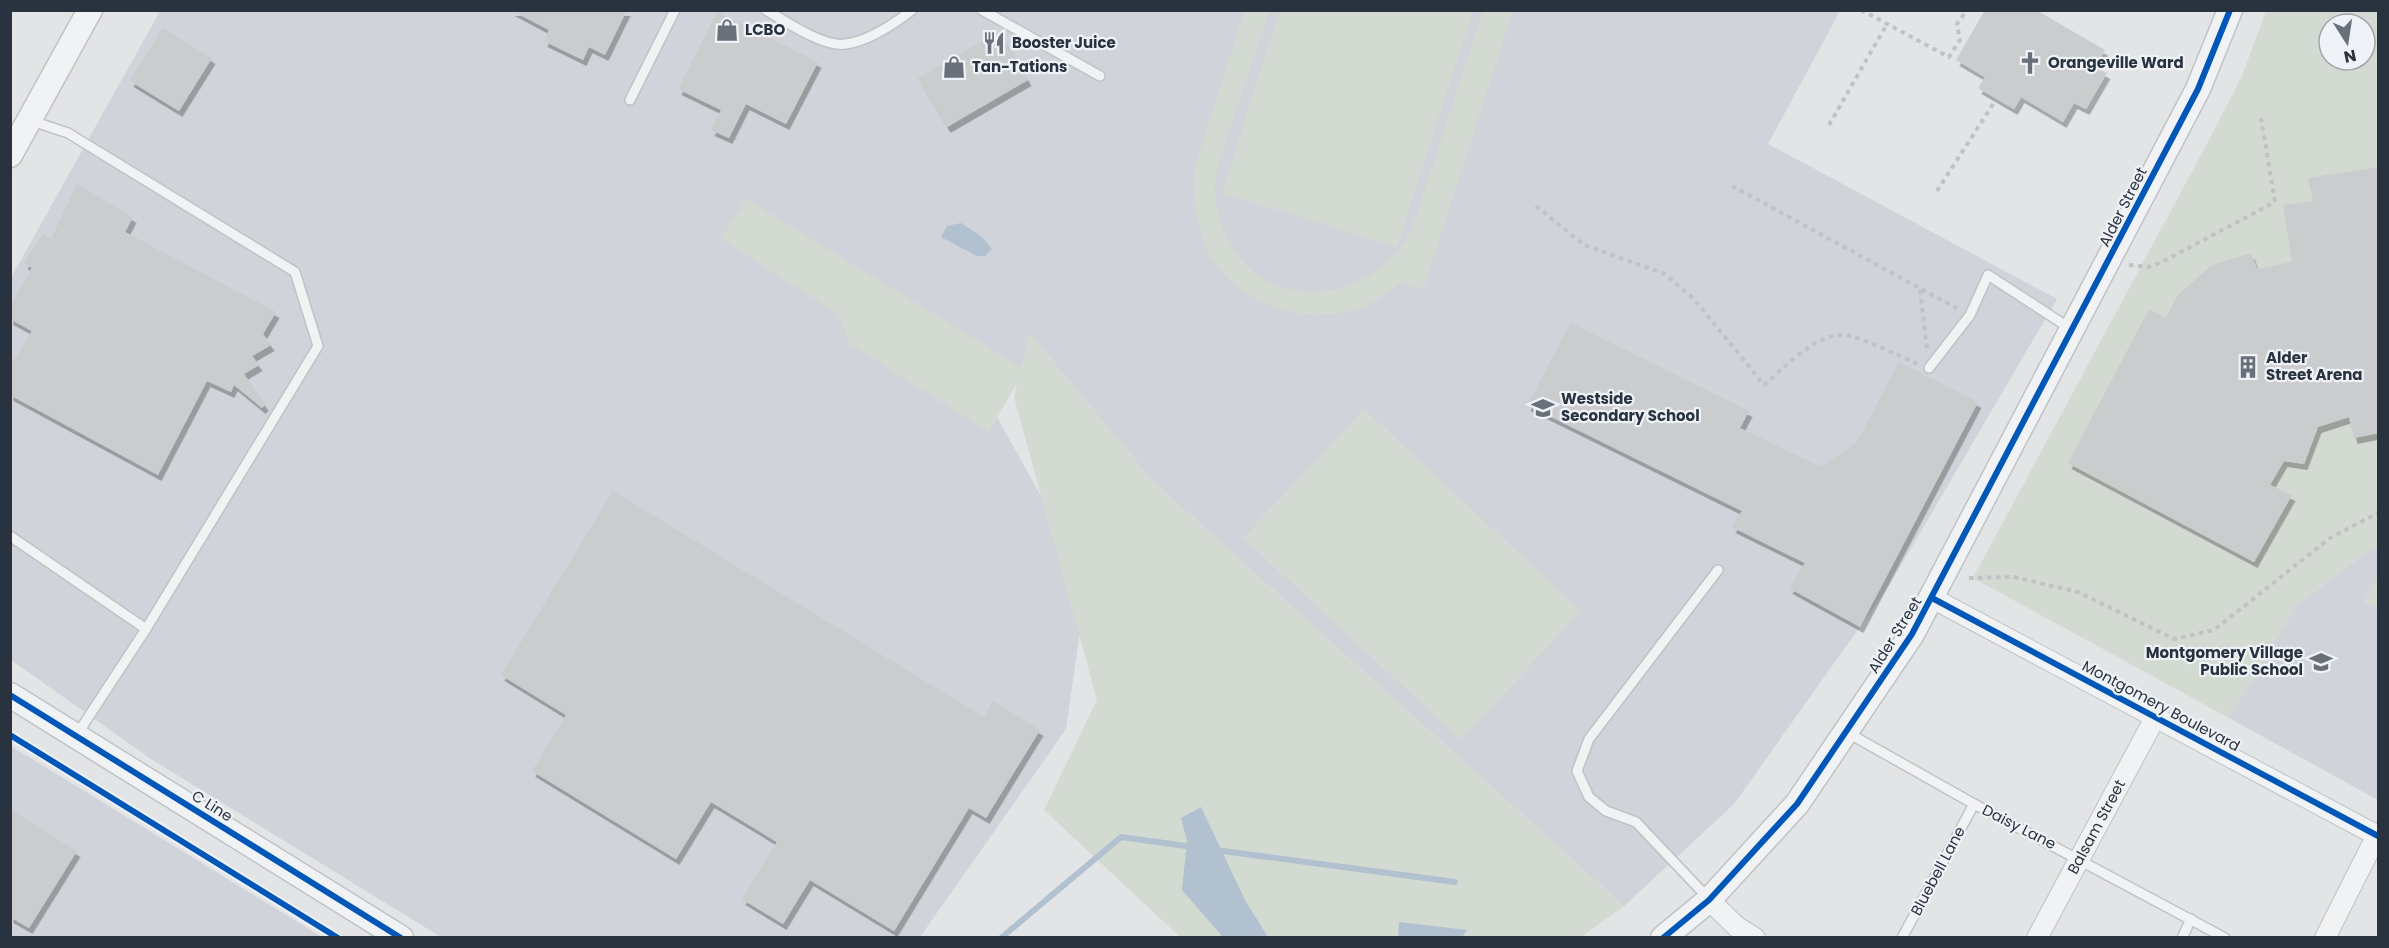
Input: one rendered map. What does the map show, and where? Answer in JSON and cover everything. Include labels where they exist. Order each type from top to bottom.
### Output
[{"type":"street","points":[[10,155],[90,10]]},
{"type":"street","name":"Alder Street","points":[[1663,938],[1709,900],[1797,804],[1912,634],[2198,89],[2230,10]]},
{"type":"street","name":"Montgomery Boulevard","points":[[1932,598],[2378,836]]},
{"type":"street","name":"C Line","points":[[10,695],[401,938]]},
{"type":"street","name":"Balsam Street","points":[[2037,938],[2156,716]]},
{"type":"street","points":[[2325,938],[2378,836]]},
{"type":"street","points":[[1709,900],[1737,927],[1755,938]]},
{"type":"lane","points":[[630,100],[675,10]]},
{"type":"lane","points":[[766,10],[806,32],[846,45],[892,26],[912,10]]},
{"type":"lane","points":[[982,10],[1100,76]]},
{"type":"lane","points":[[29,120],[68,134],[295,272],[318,346],[146,629],[76,736]]},
{"type":"lane","points":[[1929,368],[1970,315],[1988,275],[2073,331]]},
{"type":"lane","points":[[10,536],[146,629]]},
{"type":"lane","points":[[1709,900],[1636,822],[1606,811],[1589,797],[1577,771],[1589,739],[1718,570]]},
{"type":"lane","name":"Daisy Lane","points":[[1846,732],[1974,804],[2079,858],[2225,938]]},
{"type":"lane","name":"Bluebell Lane","points":[[1902,938],[1974,804]]},
{"type":"lane","points":[[2181,938],[2191,920]]},
{"type":"path","points":[[1861,10],[1949,57],[1959,40],[1957,24],[1967,10]]},
{"type":"path","points":[[1829,125],[1887,24]]},
{"type":"path","points":[[1937,191],[1995,101]]},
{"type":"path","points":[[2108,263],[2149,267],[2275,202],[2261,118]]},
{"type":"path","points":[[1732,186],[1920,290],[1970,315]]},
{"type":"path","points":[[1536,206],[1584,245],[1665,274],[1694,298],[1764,385],[1793,359],[1822,339],[1847,335],[1929,368],[1920,290]]},
{"type":"path","points":[[1969,579],[2014,577],[2078,592],[2174,639],[2214,630],[2330,538],[2379,513]]},
{"type":"shaded area","points":[[160,11],[1840,11],[1768,144],[2057,299],[1889,586],[1734,804],[1624,906],[1154,482],[1030,334],[1024,369],[997,417],[1041,496],[1080,631],[1066,729],[920,937],[441,937],[151,759],[11,660],[11,278]]},
{"type":"shaded area","points":[[1244,11],[1270,11],[1221,156],[1216,179],[1216,203],[1227,239],[1246,265],[1271,283],[1300,291],[1331,290],[1361,280],[1388,261],[1411,232],[1483,11],[1513,11],[1423,290],[1401,283],[1360,308],[1332,314],[1310,314],[1288,311],[1266,304],[1229,280],[1214,263],[1204,243],[1197,215],[1195,167]]},
{"type":"shaded area","points":[[1279,11],[1473,11],[1397,247],[1222,193]]},
{"type":"shaded area","points":[[2266,11],[2378,11],[2378,547],[2371,549],[2297,605],[2229,718],[1973,578],[2242,76]]},
{"type":"shaded area","points":[[746,199],[1021,367],[1029,333],[1154,482],[1624,906],[1581,937],[1180,937],[1044,810],[1097,700],[1014,397],[1017,383],[989,432],[850,344],[838,314],[721,239]]},
{"type":"shaded area","points":[[1364,409],[1581,611],[1461,740],[1243,538]]},
{"type":"shaded area","name":"Montgomery Village Public School","points":[[2378,547],[2378,800],[2229,718],[2297,605],[2371,549]]},
{"type":"shaded area","points":[[2378,575],[2378,609],[2364,602]]},
{"type":"shaded area","points":[[11,746],[322,937],[11,937]]},
{"type":"water","points":[[961,223],[982,237],[992,249],[985,256],[977,256],[941,237],[947,226]]},
{"type":"water","points":[[1201,807],[1246,902],[1268,937],[1223,937],[1182,890],[1187,841],[1181,818]]},
{"type":"water","points":[[1399,922],[1467,930],[1462,937],[1398,937]]},
{"type":"building","points":[[511,10],[627,10],[605,55],[589,47],[583,60],[544,41],[549,30]]},
{"type":"building","name":"Orangeville Ward","points":[[1985,10],[2036,10],[2105,50],[2095,67],[2107,73],[2086,109],[2074,103],[2063,122],[2021,97],[2014,109],[1978,88],[1985,77],[1956,60]]},
{"type":"building","points":[[717,12],[818,62],[786,124],[746,104],[729,138],[711,130],[721,110],[678,89]]},
{"type":"building","points":[[162,28],[212,58],[179,111],[130,81]]},
{"type":"building","points":[[999,31],[1028,80],[947,127],[918,78]]},
{"type":"building","name":"Alder Street Arena","points":[[2379,167],[2379,433],[2354,438],[2349,417],[2318,427],[2304,464],[2284,461],[2270,485],[2292,495],[2254,562],[2068,463],[2149,309],[2166,318],[2177,296],[2212,265],[2251,253],[2257,269],[2292,262],[2283,205],[2313,201],[2308,178]]},
{"type":"building","points":[[77,184],[133,217],[125,232],[276,312],[263,334],[271,345],[252,356],[259,365],[244,374],[265,405],[262,408],[234,385],[231,392],[207,381],[158,475],[10,395],[10,366],[32,331],[10,319],[10,306],[32,268],[24,263],[43,234],[51,239]]},
{"type":"building","points":[[1571,323],[1749,411],[1740,428],[1821,467],[1857,442],[1899,362],[1978,402],[1860,627],[1789,588],[1805,563],[1732,527],[1742,511],[1527,405]]},
{"type":"building","points":[[613,491],[984,717],[993,701],[1040,730],[986,818],[969,808],[894,931],[810,880],[783,924],[742,899],[777,842],[711,802],[676,859],[532,771],[566,715],[501,675]]},
{"type":"building","points":[[10,809],[77,851],[29,928],[10,917]]},
{"type":"waterway","points":[[1001,938],[1121,837],[1193,847]]},
{"type":"waterway","points":[[1215,850],[1455,882]]},
{"type":"cycle path","points":[[1663,938],[1709,900],[1797,804],[1912,634],[2198,89],[2230,10]]},
{"type":"cycle path","points":[[1932,598],[2378,836]]},
{"type":"cycle path","points":[[10,695],[401,938]]},
{"type":"cycle path","points":[[10,735],[338,938]]},
{"type":"place","name":"LCBO","points":[[727,30]]},
{"type":"place","name":"Booster Juice","points":[[994,43]]},
{"type":"place","name":"Orangeville Ward","points":[[2030,63]]},
{"type":"place","name":"Tan-Tations","points":[[954,67]]},
{"type":"place","name":"Alder Street Arena","points":[[2248,367]]},
{"type":"place","name":"Westside Secondary School","points":[[1543,408]]},
{"type":"place","name":"Montgomery Village Public School","points":[[2321,662]]}]
